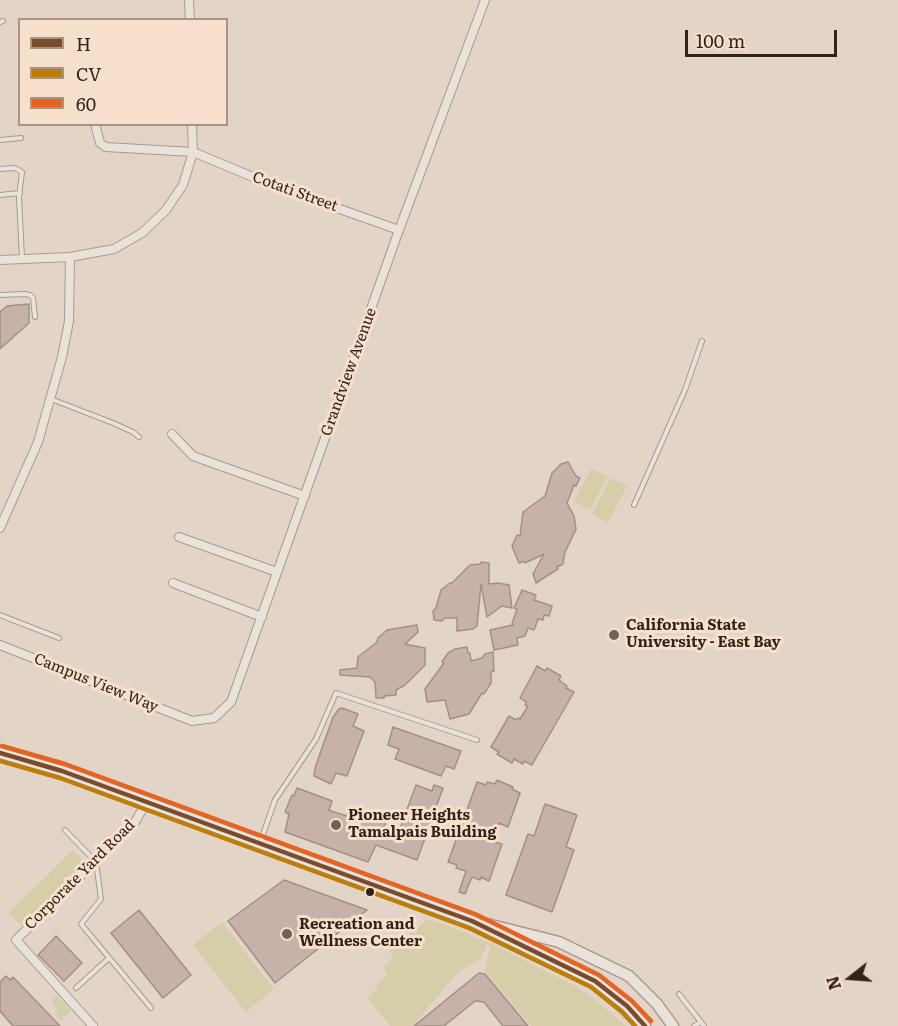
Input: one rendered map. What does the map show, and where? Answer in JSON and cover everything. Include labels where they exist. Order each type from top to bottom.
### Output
[{"type":"street","points":[[189,0],[190,18]]},
{"type":"street","name":"Grandview Avenue","points":[[192,721],[214,718],[231,702],[399,230],[485,0]]},
{"type":"street","name":"Cotati Street","points":[[96,126],[100,143],[106,147],[193,152],[272,185],[399,230]]},
{"type":"street","points":[[0,260],[70,257],[114,249],[142,233],[166,210],[183,185],[193,152],[192,126]]},
{"type":"street","points":[[0,528],[38,442],[62,357],[69,321],[70,257]]},
{"type":"street","points":[[172,434],[193,456],[305,496]]},
{"type":"street","points":[[179,537],[278,572]]},
{"type":"street","points":[[173,583],[262,617]]},
{"type":"street","name":"Campus View Way","points":[[0,645],[192,721]]},
{"type":"street","points":[[1,754],[62,771],[472,921],[595,981],[627,1006],[645,1026]]},
{"type":"street","name":"Corporate Yard Road","points":[[93,1026],[15,940],[135,822],[146,803]]},
{"type":"street","points":[[472,921],[519,930],[559,942],[629,976],[657,1004],[673,1026]]},
{"type":"lane","points":[[0,140],[21,138]]},
{"type":"lane","points":[[0,169],[20,170],[22,178],[20,193],[22,258]]},
{"type":"lane","points":[[0,195],[20,193]]},
{"type":"lane","points":[[0,295],[30,295],[33,298],[35,317]]},
{"type":"lane","points":[[634,504],[685,390],[702,340]]},
{"type":"lane","points":[[50,399],[113,423],[139,437]]},
{"type":"lane","points":[[0,615],[59,638]]},
{"type":"lane","points":[[260,843],[275,800],[316,740],[336,693],[477,740]]},
{"type":"lane","points":[[64,830],[96,862],[101,899],[81,924],[151,1008]]},
{"type":"lane","points":[[75,988],[109,958]]},
{"type":"lane","points":[[680,994],[703,1024],[694,1026]]},
{"type":"shaded area","points":[[591,469],[608,476],[590,510],[574,501]]},
{"type":"shaded area","points":[[610,478],[627,486],[608,523],[592,514]]},
{"type":"shaded area","points":[[73,850],[83,860],[83,865],[22,926],[8,913]]},
{"type":"shaded area","points":[[427,920],[449,926],[492,944],[575,986],[626,1026],[531,1026],[485,971],[490,946],[487,944],[481,959],[457,973],[413,1026],[390,1026],[367,997],[378,988],[376,985],[387,975],[383,967],[394,958],[389,951]]},
{"type":"shaded area","points":[[222,922],[274,989],[246,1012],[193,945]]},
{"type":"shaded area","points":[[57,995],[71,1011],[61,1021],[55,1015],[58,1010],[52,1003]]},
{"type":"building","points":[[29,304],[29,323],[0,349],[0,312],[7,306]]},
{"type":"building","points":[[568,462],[576,476],[580,478],[576,486],[574,485],[567,503],[574,516],[576,529],[565,552],[563,564],[536,583],[533,574],[544,554],[525,563],[524,561],[519,563],[512,546],[517,535],[520,536],[523,512],[545,496],[552,473],[561,464]]},
{"type":"building","points":[[481,562],[489,563],[489,584],[509,585],[512,608],[502,606],[487,617],[481,584],[477,626],[473,629],[457,631],[457,618],[434,620],[433,611],[441,590],[452,583],[470,565],[481,564]]},
{"type":"building","points":[[522,590],[536,595],[534,600],[552,606],[549,616],[544,615],[543,620],[538,619],[534,630],[528,628],[525,636],[517,638],[518,645],[494,650],[490,630],[513,625],[517,609],[514,608]]},
{"type":"building","points":[[417,625],[418,632],[405,644],[425,648],[425,665],[405,685],[396,690],[396,695],[376,698],[375,682],[370,677],[340,675],[340,670],[357,668],[358,657],[377,642],[387,630]]},
{"type":"building","points":[[467,647],[471,661],[493,652],[494,671],[491,672],[491,683],[469,714],[450,719],[445,700],[427,702],[425,689],[444,663],[442,662],[448,653]]},
{"type":"building","points":[[537,666],[545,671],[547,668],[561,676],[559,680],[567,686],[566,688],[574,692],[532,765],[524,761],[523,764],[514,759],[512,763],[497,754],[499,752],[491,747],[509,716],[516,720],[520,719],[528,706],[520,698]]},
{"type":"building","points":[[342,708],[358,714],[353,726],[364,731],[347,776],[336,773],[331,784],[314,776],[315,768],[333,717]]},
{"type":"building","points":[[393,727],[461,751],[454,769],[446,766],[441,776],[395,759],[399,749],[388,745]]},
{"type":"building","points":[[497,780],[520,793],[508,827],[499,823],[494,842],[502,844],[489,881],[481,877],[480,880],[472,877],[465,894],[459,892],[466,871],[448,862],[477,782],[486,785],[487,782],[495,784]]},
{"type":"building","points":[[416,785],[432,791],[434,785],[443,788],[417,860],[376,845],[368,862],[285,832],[289,814],[285,812],[297,788],[332,801],[329,810],[331,811],[347,816],[350,808],[386,822],[383,829],[398,834]]},
{"type":"building","points":[[545,804],[577,815],[566,847],[574,850],[552,912],[506,895],[528,834],[534,836]]},
{"type":"building","name":"Recreation and Wellness Center","points":[[284,880],[367,910],[275,983],[228,921]]},
{"type":"building","points":[[139,910],[191,975],[163,998],[111,933]]},
{"type":"building","points":[[56,936],[82,963],[64,981],[38,955]]},
{"type":"building","points":[[479,973],[485,974],[528,1026],[503,1026],[484,1002],[475,1001],[444,1026],[414,1026]]},
{"type":"building","points":[[6,976],[10,980],[13,977],[60,1026],[13,1026],[0,1011],[0,982]]},
{"type":"transit line","name":"60","points":[[2,746],[65,764],[475,914],[599,975],[632,1001],[651,1021]]},
{"type":"transit line","name":"H","points":[[0,753],[62,771],[472,921],[595,981],[627,1006],[645,1026]]},
{"type":"transit line","name":"CV","points":[[0,761],[60,778],[469,928],[591,987],[622,1012],[635,1026]]},
{"type":"place","name":"California State University - East Bay","points":[[614,635]]},
{"type":"place","name":"Pioneer Heights Tamalpais Building","points":[[336,825]]},
{"type":"place","name":"Recreation and Wellness Center","points":[[287,934]]}]
